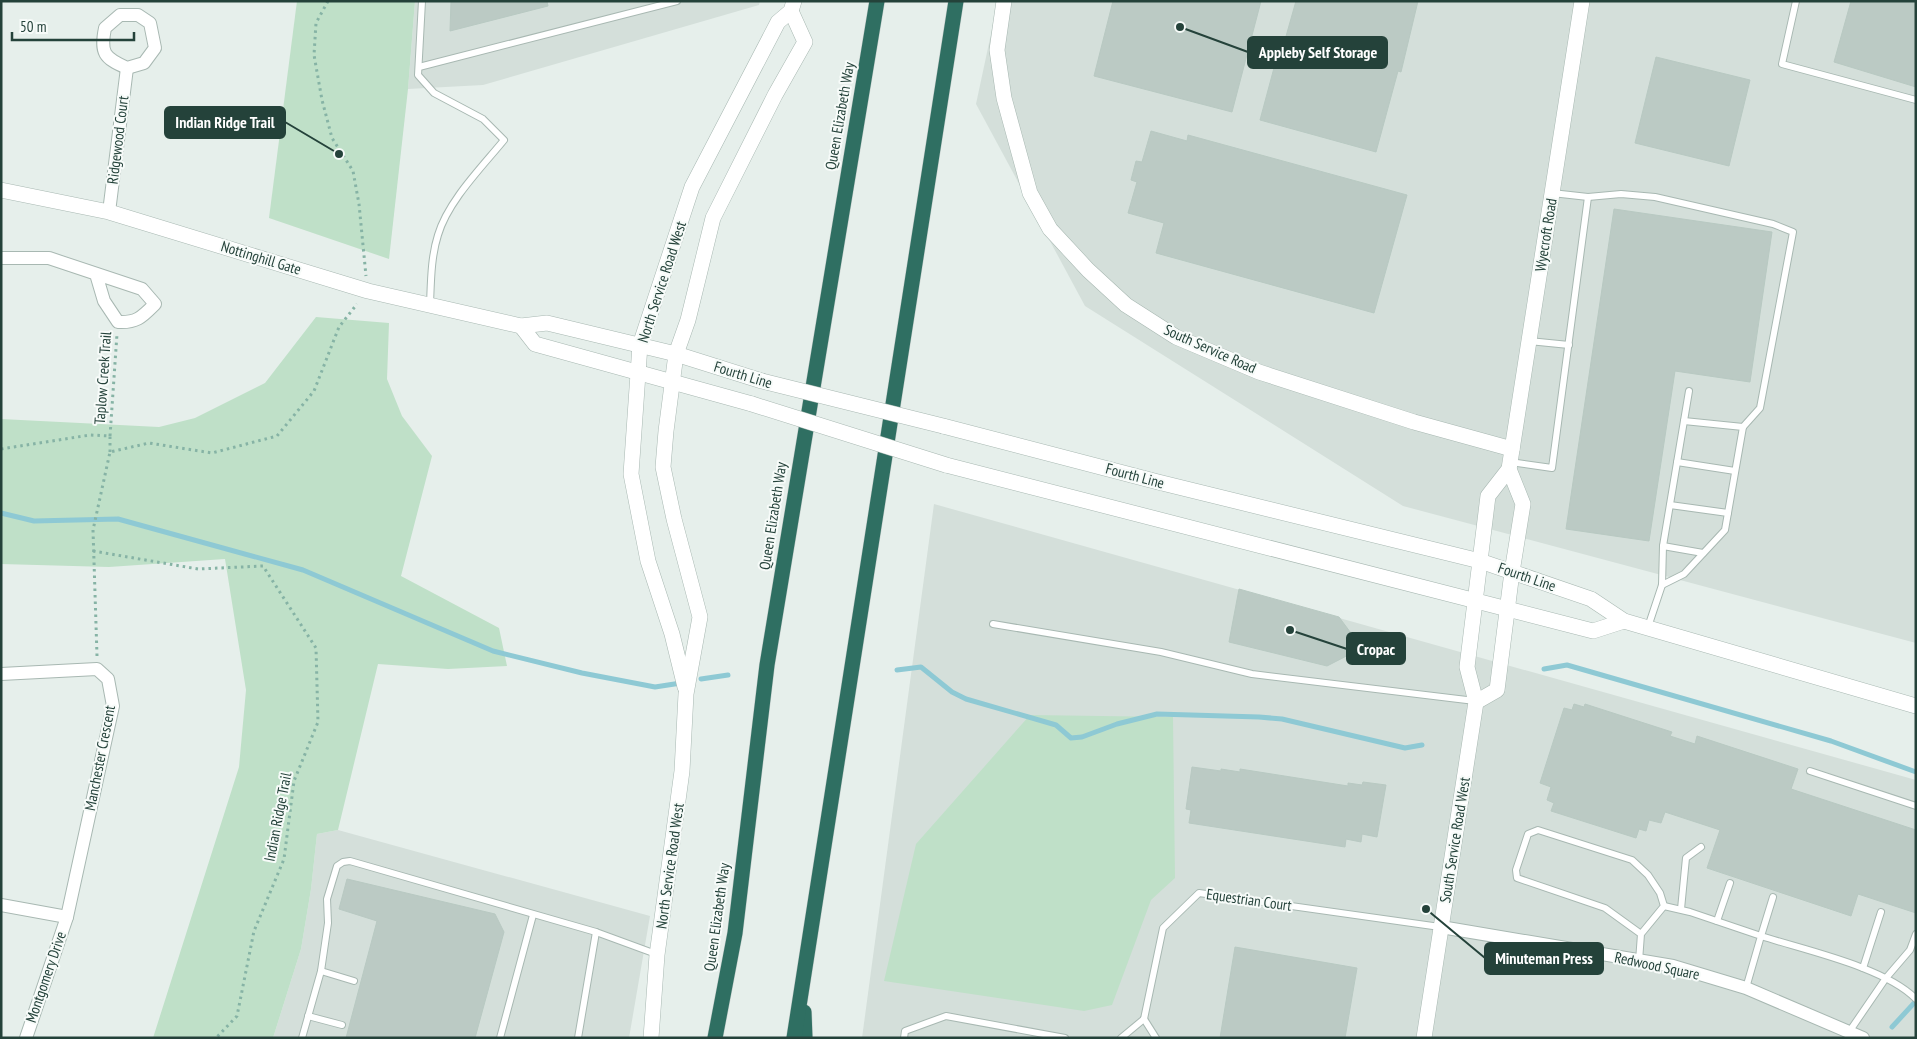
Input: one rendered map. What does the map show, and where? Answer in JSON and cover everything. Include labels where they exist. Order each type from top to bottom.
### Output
[{"type":"highway","name":"Queen Elizabeth Way","points":[[715,1038],[734,933],[767,664],[877,1]]},
{"type":"highway","points":[[794,1038],[956,1]]},
{"type":"highway","points":[[802,985],[806,1038]]},
{"type":"street","name":"South Service Road","points":[[1004,1],[997,50],[1004,98],[1030,193],[1050,229],[1088,270],[1126,305],[1176,337],[1259,372],[1414,422],[1510,460]]},
{"type":"street","name":"Wyecroft Road","points":[[1475,600],[1488,496],[1510,460],[1582,1]]},
{"type":"street","name":"North Service Road West","points":[[651,1038],[657,955],[682,772],[686,694],[700,617],[674,519],[663,467],[672,382],[676,354],[688,320],[713,218],[775,95],[805,42],[793,6],[778,22],[692,187],[640,345],[631,474],[648,561],[672,634],[686,694]]},
{"type":"street","points":[[120,15],[138,15],[150,23],[155,48],[144,63],[127,68],[110,60],[102,45],[104,28],[120,15]]},
{"type":"street","name":"Ridgewood Court","points":[[109,212],[127,68]]},
{"type":"street","name":"Nottinghill Gate","points":[[1,190],[109,212],[368,290],[521,326],[548,323],[640,345]]},
{"type":"street","points":[[1,258],[49,258],[142,289],[155,304],[145,314],[130,323],[118,322],[104,301],[96,274]]},
{"type":"street","points":[[521,326],[535,344],[638,372]]},
{"type":"street","name":"Fourth Line","points":[[640,345],[676,354],[762,382],[1480,562],[1591,600],[1624,621],[1916,706]]},
{"type":"street","name":"Fourth Line","points":[[638,372],[752,404],[946,465],[1593,631],[1624,621]]},
{"type":"street","name":"Wyecroft Road","points":[[1508,609],[1522,504],[1510,460]]},
{"type":"street","name":"South Service Road West","points":[[1424,1038],[1476,702],[1466,667],[1475,600]]},
{"type":"street","points":[[1476,702],[1497,690],[1508,609]]},
{"type":"street","points":[[1,674],[97,669]]},
{"type":"street","name":"Manchester Crescent","points":[[67,917],[112,706],[108,679],[97,669]]},
{"type":"street","points":[[1,905],[67,917]]},
{"type":"street","name":"Montgomery Drive","points":[[26,1038],[67,917]]},
{"type":"street","name":"Redwood Square","points":[[1442,927],[1673,966],[1746,988],[1863,1038]]},
{"type":"lane","points":[[422,1],[418,75],[434,93],[483,119],[504,140],[456,198],[438,234],[432,259],[430,305]]},
{"type":"lane","points":[[419,67],[677,1]]},
{"type":"lane","points":[[1796,1],[1782,64],[1916,100]]},
{"type":"lane","points":[[1552,192],[1588,197],[1621,194],[1655,197],[1773,224],[1793,232],[1760,408],[1743,427],[1725,530],[1684,574],[1662,585]]},
{"type":"lane","points":[[1510,460],[1552,468],[1588,197]]},
{"type":"lane","points":[[1529,341],[1569,345]]},
{"type":"lane","points":[[1648,628],[1662,585],[1663,546],[1689,391]]},
{"type":"lane","points":[[1684,420],[1743,427]]},
{"type":"lane","points":[[1677,462],[1735,471]]},
{"type":"lane","points":[[1670,505],[1728,513]]},
{"type":"lane","points":[[1663,546],[1703,553]]},
{"type":"lane","points":[[993,624],[1161,652],[1252,674],[1476,702]]},
{"type":"lane","points":[[1810,771],[1916,806]]},
{"type":"lane","points":[[1641,934],[1605,908],[1517,878],[1516,870],[1528,834],[1538,830],[1632,860],[1648,875],[1660,893],[1664,906]]},
{"type":"lane","points":[[1681,909],[1686,858],[1701,847]]},
{"type":"lane","points":[[302,1038],[321,971],[328,924],[327,898],[336,866],[343,862],[350,861],[596,932],[657,955]]},
{"type":"lane","points":[[1717,921],[1730,883]]},
{"type":"lane","name":"Equestrian Court","points":[[1144,1019],[1162,928],[1200,893],[1442,927]]},
{"type":"lane","points":[[1746,988],[1773,897]]},
{"type":"lane","points":[[1664,906],[1681,909],[1863,968],[1886,978],[1914,997]]},
{"type":"lane","points":[[1639,961],[1641,934],[1664,906]]},
{"type":"lane","points":[[1863,968],[1881,912]]},
{"type":"lane","points":[[500,1038],[533,915]]},
{"type":"lane","points":[[578,1038],[596,932]]},
{"type":"lane","points":[[1849,1032],[1886,978],[1910,950],[1916,934]]},
{"type":"lane","points":[[321,971],[354,981]]},
{"type":"lane","points":[[308,1016],[342,1025]]},
{"type":"lane","points":[[904,1038],[905,1031],[946,1016],[1065,1038]]},
{"type":"lane","points":[[1121,1038],[1144,1019],[1156,1038]]},
{"type":"path","points":[[97,669],[93,530],[110,452],[149,443],[212,453],[277,436],[314,391],[339,327],[368,290],[359,204],[352,172],[332,138],[322,100],[314,55],[316,23],[328,1]]},
{"type":"path","name":"Taplow Creek Trail","points":[[110,452],[118,322]]},
{"type":"path","name":"Taplow Creek Trail","points":[[1,449],[90,435],[110,436]]},
{"type":"path","name":"Indian Ridge Trail","points":[[93,551],[198,569],[263,566],[316,648],[318,722],[294,781],[284,860],[254,931],[237,1016],[216,1038]]},
{"type":"shaded area","points":[[415,1],[760,1],[759,5],[483,85],[408,89]]},
{"type":"shaded area","points":[[998,1],[1916,1],[1916,643],[1403,506],[1085,306],[976,104]]},
{"type":"shaded area","points":[[934,504],[1916,780],[1916,1038],[862,1038]]},
{"type":"shaded area","points":[[338,830],[650,916],[629,1038],[273,1038],[301,949],[311,889],[317,834]]},
{"type":"green space","points":[[297,1],[415,1],[408,89],[389,259],[269,218]]},
{"type":"green space","points":[[316,317],[389,323],[387,379],[402,416],[432,456],[401,576],[499,628],[507,666],[448,669],[378,664],[338,830],[317,834],[311,889],[301,949],[273,1038],[153,1038],[239,767],[246,690],[225,559],[109,567],[1,564],[1,419],[159,427],[195,418],[265,383]]},
{"type":"green space","points":[[1030,715],[1173,717],[1175,878],[1151,900],[1112,1005],[1084,1011],[884,981],[916,844]]},
{"type":"building","points":[[451,1],[547,1],[548,6],[450,31]]},
{"type":"building","points":[[1113,1],[1261,1],[1232,112],[1094,76]]},
{"type":"building","points":[[1296,1],[1418,1],[1401,72],[1398,71],[1376,152],[1260,120],[1278,53],[1281,54]]},
{"type":"building","points":[[1851,1],[1916,1],[1916,87],[1834,62]]},
{"type":"building","points":[[1656,57],[1750,80],[1729,166],[1635,143]]},
{"type":"building","points":[[1151,131],[1187,141],[1188,135],[1407,195],[1374,313],[1156,253],[1164,223],[1128,213],[1137,182],[1131,180],[1136,161],[1142,162]]},
{"type":"building","points":[[1614,209],[1772,232],[1750,382],[1675,371],[1649,541],[1566,529]]},
{"type":"building","points":[[1239,589],[1339,617],[1362,648],[1327,666],[1229,642]]},
{"type":"building","points":[[1574,704],[1584,707],[1585,704],[1672,732],[1670,736],[1695,744],[1697,736],[1798,769],[1791,789],[1916,830],[1916,913],[1858,894],[1851,916],[1707,868],[1720,830],[1665,812],[1661,823],[1649,820],[1646,831],[1639,829],[1636,838],[1551,811],[1554,803],[1547,800],[1551,787],[1540,783],[1564,708],[1572,710]]},
{"type":"building","points":[[1192,767],[1240,772],[1240,769],[1348,786],[1348,783],[1362,785],[1363,782],[1386,785],[1377,837],[1362,834],[1361,842],[1346,839],[1345,847],[1189,823],[1191,810],[1186,809]]},
{"type":"building","points":[[347,879],[495,914],[504,932],[475,1038],[346,1038],[377,921],[339,909]]},
{"type":"building","points":[[1235,947],[1357,968],[1345,1038],[1220,1038]]},
{"type":"waterway","points":[[1,513],[34,521],[118,519],[303,570],[493,651],[582,673],[655,687],[681,683]]},
{"type":"waterway","points":[[1544,669],[1567,665],[1831,741],[1916,772]]},
{"type":"waterway","points":[[897,670],[921,667],[952,692],[966,699],[1056,725],[1071,738],[1082,737],[1117,724],[1157,714],[1282,719],[1405,748],[1422,745]]},
{"type":"waterway","points":[[701,679],[728,675]]},
{"type":"waterway","points":[[1892,1027],[1916,1001]]},
{"type":"place","name":"Appleby Self Storage","points":[[1180,27]]},
{"type":"place","name":"Indian Ridge Trail","points":[[339,154]]},
{"type":"place","name":"Cropac","points":[[1290,630]]},
{"type":"place","name":"Minuteman Press","points":[[1426,909]]}]
